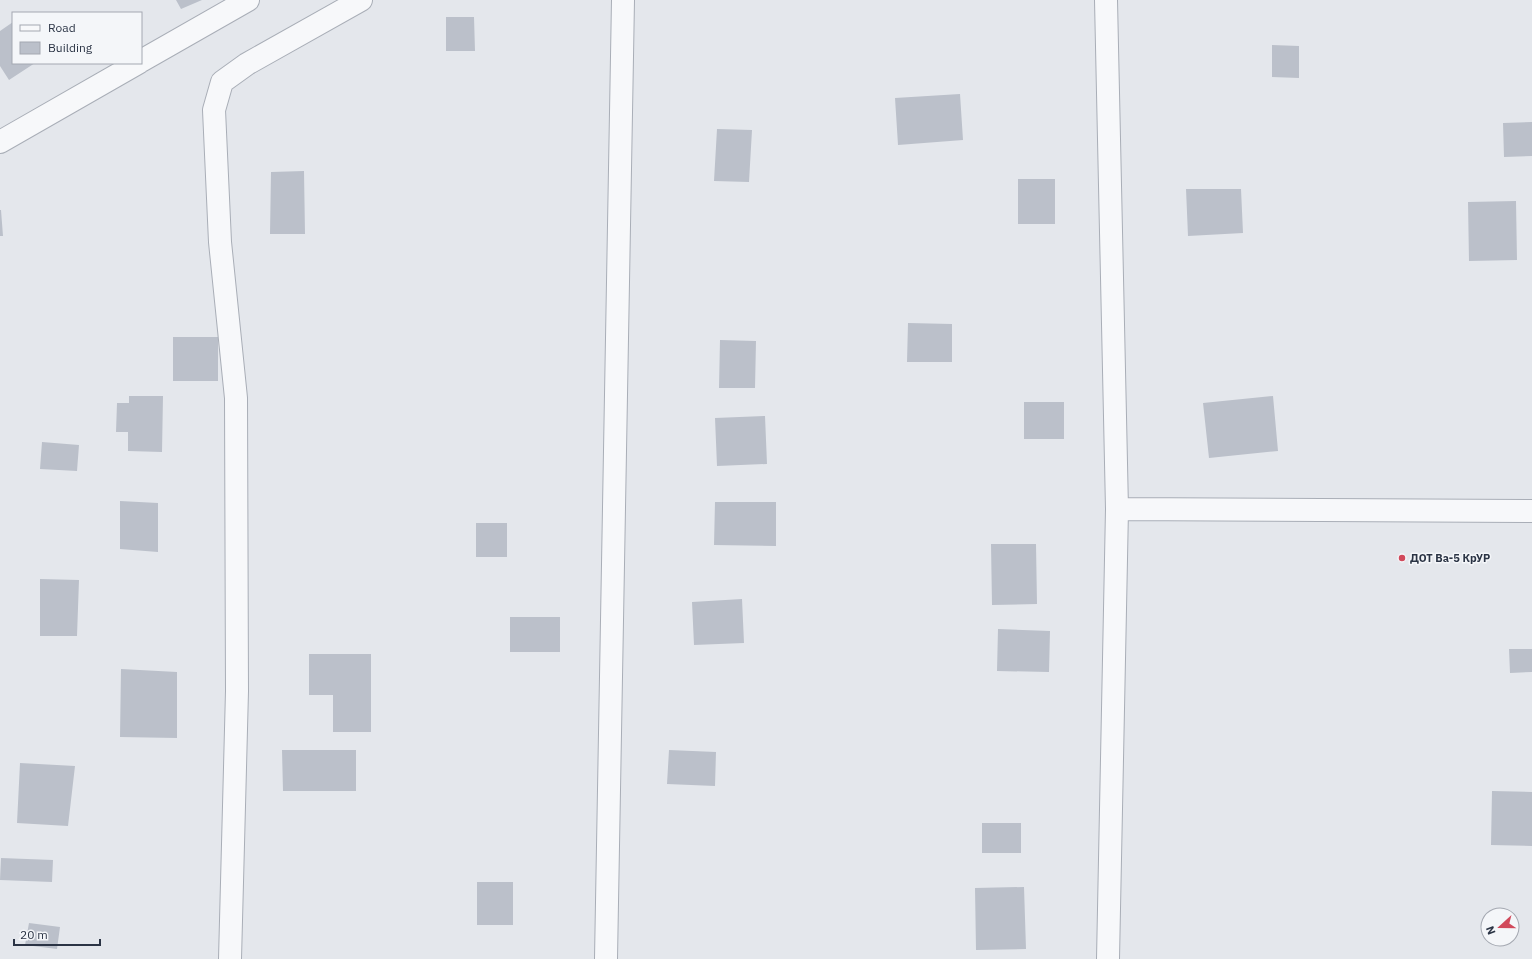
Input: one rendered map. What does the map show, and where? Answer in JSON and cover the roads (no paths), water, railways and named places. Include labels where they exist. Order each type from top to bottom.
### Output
[{"type":"street","points":[[142,60],[248,0]]},
{"type":"street","points":[[230,959],[238,691],[236,398],[220,242],[214,110],[222,82],[248,64],[361,0]]},
{"type":"street","points":[[606,959],[623,0]]},
{"type":"street","points":[[1106,0],[1117,509],[1108,959]]},
{"type":"street","points":[[0,142],[136,64]]},
{"type":"street","points":[[1117,509],[1532,510]]},
{"type":"place","name":"ДОТ Ва-5 КрУР","points":[[1402,558]]}]
